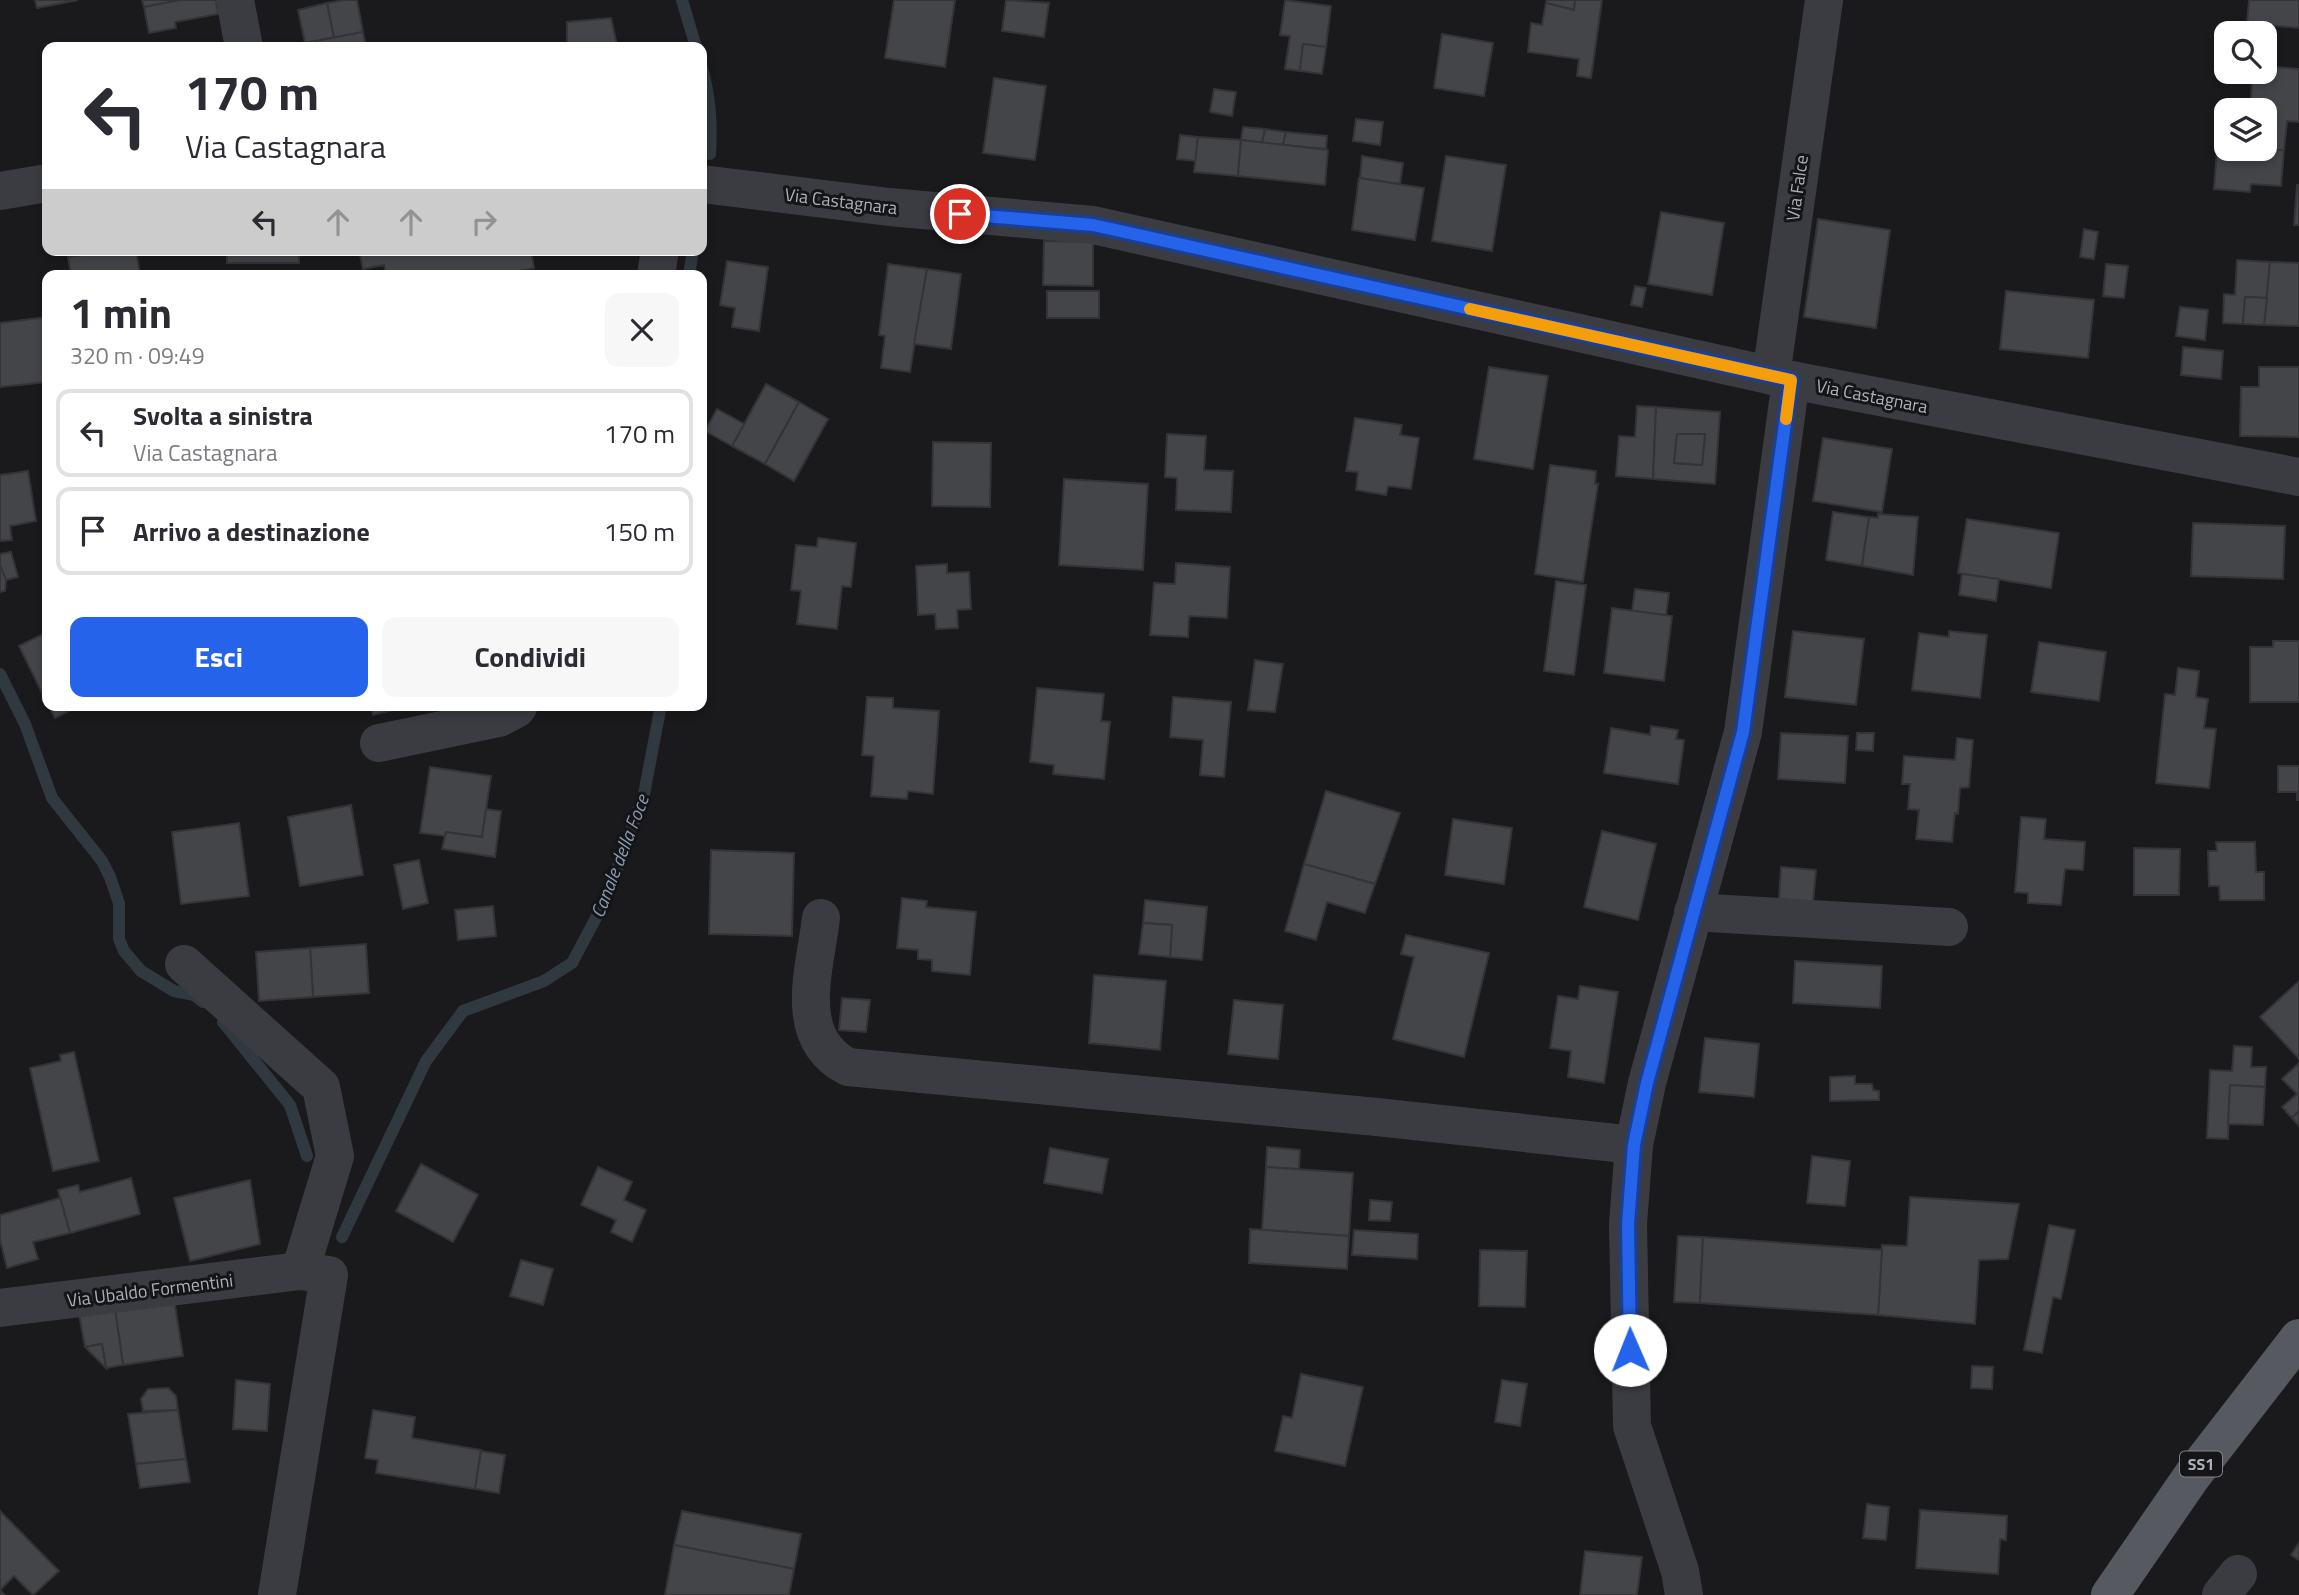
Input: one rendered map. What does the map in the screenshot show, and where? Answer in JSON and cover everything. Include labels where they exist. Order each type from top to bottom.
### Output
[{"type":"main road","name":"SS1","points":[[2110,1595],[2192,1476],[2299,1338]]},
{"type":"street","points":[[235,0],[243,42]]},
{"type":"street","name":"Via Falce","points":[[1684,1595],[1680,1571],[1632,1426],[1628,1224],[1634,1145],[1647,1083],[1743,732],[1824,0]]},
{"type":"street","points":[[0,191],[42,184]]},
{"type":"street","name":"Via Castagnara","points":[[707,185],[888,207],[1093,225],[1781,378],[2299,477]]},
{"type":"street","points":[[379,743],[499,718],[512,711]]},
{"type":"street","points":[[1693,912],[1949,927]]},
{"type":"street","points":[[821,918],[810,1006],[814,1031],[832,1059],[848,1067],[1377,1117],[1634,1145]]},
{"type":"street","points":[[184,964],[321,1087],[335,1156],[315,1273],[289,1515],[277,1595]]},
{"type":"street","name":"Via Ubaldo Formentini","points":[[0,1308],[315,1273]]},
{"type":"building","points":[[35,0],[78,0],[37,8]]},
{"type":"building","points":[[142,0],[180,0],[144,7]]},
{"type":"building","points":[[180,0],[216,0],[218,14],[175,22],[176,28],[149,33],[144,7]]},
{"type":"building","points":[[357,0],[363,32],[334,38],[327,3]]},
{"type":"building","points":[[894,0],[955,0],[945,67],[885,58]]},
{"type":"building","points":[[1006,0],[1049,3],[1044,37],[1002,31]]},
{"type":"building","points":[[1285,0],[1331,6],[1326,47],[1303,44],[1300,71],[1285,69],[1290,36],[1280,35]]},
{"type":"building","points":[[1547,0],[1575,0],[1574,10],[1546,3]]},
{"type":"building","points":[[1575,0],[1602,0],[1591,78],[1577,76],[1579,59],[1528,52],[1531,23],[1542,25],[1546,3],[1574,10]]},
{"type":"building","points":[[2249,0],[2299,0],[2299,28],[2277,26],[2277,21],[2247,21]]},
{"type":"building","points":[[327,3],[334,38],[305,42],[298,10]]},
{"type":"building","points":[[611,18],[616,42],[567,42],[567,22]]},
{"type":"building","points":[[363,32],[365,42],[310,42]]},
{"type":"building","points":[[1442,34],[1493,43],[1484,96],[1434,88]]},
{"type":"building","points":[[1303,44],[1326,47],[1322,74],[1300,71]]},
{"type":"building","points":[[2277,67],[2299,69],[2299,122],[2287,121],[2284,150],[2277,150],[2277,98],[2251,98],[2252,84],[2277,84]]},
{"type":"building","points":[[994,78],[1046,86],[1035,160],[983,153]]},
{"type":"building","points":[[1214,89],[1236,92],[1232,116],[1210,112]]},
{"type":"building","points":[[1356,119],[1383,122],[1380,145],[1353,141]]},
{"type":"building","points":[[1243,127],[1265,129],[1262,143],[1241,140]]},
{"type":"building","points":[[1265,129],[1286,132],[1283,145],[1262,143]]},
{"type":"building","points":[[1286,132],[1327,136],[1326,149],[1283,145]]},
{"type":"building","points":[[1180,135],[1198,137],[1196,161],[1177,159]]},
{"type":"building","points":[[1198,137],[1241,140],[1238,176],[1194,172]]},
{"type":"building","points":[[1241,140],[1328,150],[1325,185],[1238,176]]},
{"type":"building","points":[[2277,150],[2284,150],[2281,186],[2251,184],[2250,192],[2214,189],[2216,161],[2277,161]]},
{"type":"building","points":[[1362,156],[1403,163],[1400,184],[1360,178]]},
{"type":"building","points":[[1446,156],[1506,165],[1492,251],[1432,241]]},
{"type":"building","points":[[1359,178],[1424,188],[1415,240],[1352,230]]},
{"type":"building","points":[[2297,185],[2299,225],[2294,225]]},
{"type":"building","points":[[1661,212],[1724,223],[1712,295],[1648,284]]},
{"type":"building","points":[[1818,219],[1890,230],[1876,328],[1804,317]]},
{"type":"building","points":[[2084,229],[2098,232],[2094,259],[2080,257]]},
{"type":"building","points":[[1044,241],[1093,242],[1093,286],[1043,285]]},
{"type":"building","points":[[137,256],[139,270],[70,270],[68,257]]},
{"type":"building","points":[[227,256],[299,256],[299,263],[227,263]]},
{"type":"building","points":[[360,256],[532,256],[534,268],[385,270],[384,265],[363,269]]},
{"type":"building","points":[[2237,260],[2270,262],[2267,298],[2245,297],[2243,324],[2223,323],[2224,294],[2235,295]]},
{"type":"building","points":[[727,261],[768,267],[759,331],[732,327],[735,308],[720,305]]},
{"type":"building","points":[[2270,262],[2299,263],[2299,326],[2264,325]]},
{"type":"building","points":[[888,264],[927,269],[910,372],[881,368],[885,336],[879,335]]},
{"type":"building","points":[[2106,264],[2128,266],[2124,298],[2103,296]]},
{"type":"building","points":[[927,269],[961,274],[951,349],[914,344]]},
{"type":"building","points":[[1635,286],[1646,288],[1642,307],[1631,305]]},
{"type":"building","points":[[1047,291],[1099,291],[1099,318],[1047,318]]},
{"type":"building","points":[[2006,291],[2094,300],[2088,358],[2000,349]]},
{"type":"building","points":[[2245,297],[2267,298],[2264,325],[2243,324]]},
{"type":"building","points":[[2180,307],[2208,310],[2205,340],[2176,336]]},
{"type":"building","points":[[42,318],[42,383],[0,387],[0,323]]},
{"type":"building","points":[[2183,347],[2223,351],[2221,379],[2181,375]]},
{"type":"building","points":[[1489,367],[1548,376],[1533,469],[1474,459]]},
{"type":"building","points":[[2259,367],[2299,367],[2299,437],[2240,436],[2241,387],[2259,387]]},
{"type":"building","points":[[766,384],[799,402],[765,464],[732,446]]},
{"type":"building","points":[[799,402],[828,419],[794,481],[765,464]]},
{"type":"building","points":[[1637,406],[1656,407],[1653,479],[1616,476],[1619,436],[1635,437]]},
{"type":"building","points":[[1656,407],[1720,412],[1715,484],[1653,479]],"holes":[[[1677,434],[1705,434],[1702,465],[1674,463]]]},
{"type":"building","points":[[717,409],[744,424],[732,446],[707,432]]},
{"type":"building","points":[[1355,418],[1402,425],[1400,435],[1419,438],[1411,489],[1388,486],[1386,495],[1356,490],[1358,472],[1346,471]]},
{"type":"building","points":[[1167,434],[1206,436],[1204,470],[1233,471],[1231,512],[1176,510],[1177,478],[1165,477]]},
{"type":"building","points":[[1677,434],[1705,434],[1702,465],[1674,463]]},
{"type":"building","points":[[1823,438],[1892,449],[1882,512],[1813,501]]},
{"type":"building","points":[[933,442],[991,443],[990,507],[932,506]]},
{"type":"building","points":[[1550,465],[1596,471],[1595,484],[1598,484],[1583,582],[1535,574]]},
{"type":"building","points":[[28,471],[36,521],[10,526],[12,540],[0,541],[0,475]]},
{"type":"building","points":[[1064,479],[1148,484],[1143,570],[1059,565]]},
{"type":"building","points":[[1833,512],[1869,517],[1862,566],[1826,560]]},
{"type":"building","points":[[1878,514],[1918,517],[1913,575],[1862,566],[1869,517],[1878,518]]},
{"type":"building","points":[[1967,519],[2059,533],[2051,588],[1958,573]]},
{"type":"building","points":[[2193,523],[2285,526],[2283,579],[2191,576]]},
{"type":"building","points":[[818,538],[856,543],[851,587],[842,586],[837,629],[797,624],[801,591],[791,590],[796,545],[817,547]]},
{"type":"building","points":[[11,552],[18,577],[6,580],[0,565],[0,554]]},
{"type":"building","points":[[1176,563],[1230,567],[1227,618],[1189,616],[1188,637],[1150,635],[1154,583],[1175,584]]},
{"type":"building","points":[[947,564],[947,573],[969,572],[971,609],[957,610],[958,628],[936,629],[935,614],[918,615],[916,566]]},
{"type":"building","points":[[0,565],[6,580],[5,591],[0,592]]},
{"type":"building","points":[[1962,574],[1999,579],[1996,601],[1959,595]]},
{"type":"building","points":[[1556,581],[1586,585],[1574,675],[1544,671]]},
{"type":"building","points":[[1635,589],[1669,593],[1666,615],[1632,611]]},
{"type":"building","points":[[1612,608],[1672,616],[1664,681],[1604,673]]},
{"type":"building","points":[[1793,631],[1864,639],[1856,705],[1785,697]]},
{"type":"building","points":[[1949,631],[1987,635],[1980,698],[1912,690],[1919,633],[1949,637]]},
{"type":"building","points":[[42,634],[42,693],[19,646]]},
{"type":"building","points":[[2273,641],[2299,641],[2299,702],[2250,702],[2250,647],[2273,647]]},
{"type":"building","points":[[2039,642],[2106,652],[2099,701],[2031,692]]},
{"type":"building","points":[[1255,660],[1283,664],[1275,712],[1248,710]]},
{"type":"building","points":[[2178,668],[2199,671],[2196,697],[2208,699],[2204,728],[2216,729],[2209,788],[2156,783],[2165,694],[2175,695]]},
{"type":"building","points":[[1037,688],[1104,694],[1101,721],[1110,722],[1104,779],[1053,774],[1054,765],[1030,762]]},
{"type":"building","points":[[867,697],[893,698],[893,708],[939,711],[933,794],[908,791],[907,799],[871,796],[874,756],[862,755]]},
{"type":"building","points":[[1173,697],[1231,702],[1224,777],[1200,775],[1203,740],[1170,737]]},
{"type":"building","points":[[51,711],[69,711],[55,718]]},
{"type":"building","points":[[372,711],[389,711],[373,715]]},
{"type":"building","points":[[1651,726],[1678,730],[1676,739],[1684,740],[1678,784],[1604,773],[1611,728],[1650,735]]},
{"type":"building","points":[[1781,733],[1848,736],[1845,783],[1778,779]]},
{"type":"building","points":[[1857,733],[1874,733],[1873,751],[1856,750]]},
{"type":"building","points":[[1957,738],[1973,740],[1969,787],[1960,788],[1952,842],[1916,839],[1919,810],[1908,809],[1910,784],[1902,784],[1904,756],[1955,760]]},
{"type":"building","points":[[2278,766],[2299,766],[2299,800],[2297,792],[2278,792]]},
{"type":"building","points":[[430,767],[491,776],[482,837],[446,832],[445,836],[420,833]]},
{"type":"building","points":[[1326,791],[1400,813],[1375,884],[1304,864]]},
{"type":"building","points":[[351,805],[363,875],[300,886],[288,817]]},
{"type":"building","points":[[486,809],[501,811],[495,857],[442,849],[446,832],[482,837]]},
{"type":"building","points":[[2021,817],[2046,819],[2044,839],[2085,842],[2083,870],[2065,869],[2061,905],[2028,903],[2028,893],[2015,892]]},
{"type":"building","points":[[1453,819],[1512,828],[1504,884],[1445,875]]},
{"type":"building","points":[[239,823],[249,896],[181,904],[172,832]]},
{"type":"building","points":[[1602,831],[1656,844],[1638,920],[1584,907]]},
{"type":"building","points":[[2216,842],[2255,842],[2256,872],[2264,872],[2264,900],[2220,900],[2219,886],[2209,886],[2208,851],[2217,851]]},
{"type":"building","points":[[2134,848],[2180,849],[2179,895],[2134,895]]},
{"type":"building","points":[[711,850],[794,853],[792,936],[709,934]]},
{"type":"building","points":[[419,860],[428,903],[403,909],[394,865]]},
{"type":"building","points":[[1304,864],[1375,884],[1365,913],[1327,902],[1316,940],[1285,931]]},
{"type":"building","points":[[1781,867],[1816,870],[1813,902],[1779,899]]},
{"type":"building","points":[[902,898],[927,901],[926,907],[976,912],[970,975],[932,971],[932,960],[918,959],[918,950],[897,948]]},
{"type":"building","points":[[1145,900],[1207,907],[1202,960],[1170,957],[1172,925],[1143,923]]},
{"type":"building","points":[[493,906],[496,936],[458,940],[455,910]]},
{"type":"building","points":[[1143,923],[1172,925],[1170,957],[1139,954]]},
{"type":"building","points":[[1406,935],[1489,953],[1464,1057],[1393,1039],[1414,957],[1401,954]]},
{"type":"building","points":[[366,944],[369,993],[313,997],[310,948]]},
{"type":"building","points":[[310,948],[313,997],[259,1001],[256,952]]},
{"type":"building","points":[[1795,961],[1882,966],[1880,1008],[1793,1003]]},
{"type":"building","points":[[1094,975],[1166,981],[1160,1050],[1089,1043]]},
{"type":"building","points":[[2299,981],[2299,1059],[2260,1017]]},
{"type":"building","points":[[1580,986],[1618,992],[1604,1083],[1568,1077],[1571,1051],[1550,1048],[1558,996],[1578,999]]},
{"type":"building","points":[[842,998],[870,1000],[866,1032],[839,1030]]},
{"type":"building","points":[[1234,1000],[1283,1005],[1278,1059],[1228,1054]]},
{"type":"building","points":[[1705,1038],[1759,1044],[1754,1097],[1699,1092]]},
{"type":"building","points":[[2234,1046],[2252,1047],[2251,1067],[2266,1067],[2265,1087],[2230,1085],[2228,1139],[2207,1138],[2210,1070],[2232,1071]]},
{"type":"building","points":[[74,1052],[99,1161],[53,1171],[30,1068],[61,1061],[60,1055]]},
{"type":"building","points":[[2299,1063],[2299,1111],[2292,1118],[2282,1107],[2297,1094],[2282,1079]]},
{"type":"building","points":[[1855,1076],[1855,1084],[1872,1084],[1873,1090],[1879,1091],[1879,1100],[1830,1101],[1830,1077]]},
{"type":"building","points":[[2230,1085],[2265,1087],[2263,1125],[2228,1124]]},
{"type":"building","points":[[2299,1111],[2299,1126],[2292,1118]]},
{"type":"building","points":[[1267,1147],[1300,1150],[1299,1169],[1266,1167]]},
{"type":"building","points":[[1050,1148],[1108,1159],[1102,1193],[1044,1183]]},
{"type":"building","points":[[1812,1156],[1850,1161],[1845,1206],[1807,1203]]},
{"type":"building","points":[[421,1164],[478,1195],[453,1242],[396,1211]]},
{"type":"building","points":[[598,1167],[632,1182],[624,1200],[646,1210],[632,1242],[611,1232],[616,1220],[581,1205]]},
{"type":"building","points":[[1266,1167],[1353,1173],[1349,1236],[1262,1230]]},
{"type":"building","points":[[131,1178],[140,1214],[70,1233],[58,1190],[78,1185],[80,1192]]},
{"type":"building","points":[[250,1180],[260,1244],[190,1261],[174,1198]]},
{"type":"building","points":[[1910,1197],[2019,1204],[2008,1259],[1979,1260],[1975,1324],[1878,1315],[1882,1245],[1907,1246]]},
{"type":"building","points":[[60,1198],[70,1233],[33,1242],[38,1259],[7,1268],[0,1240],[0,1215]]},
{"type":"building","points":[[1370,1200],[1392,1202],[1390,1221],[1369,1220]]},
{"type":"building","points":[[2049,1225],[2075,1230],[2061,1299],[2053,1297],[2042,1353],[2024,1350]]},
{"type":"building","points":[[1250,1229],[1349,1236],[1347,1269],[1249,1263]]},
{"type":"building","points":[[1354,1230],[1418,1234],[1417,1259],[1352,1255]]},
{"type":"building","points":[[1678,1236],[1703,1237],[1700,1303],[1674,1302]]},
{"type":"building","points":[[1703,1237],[1882,1250],[1878,1315],[1700,1303]]},
{"type":"building","points":[[1480,1250],[1527,1251],[1525,1307],[1479,1306]]},
{"type":"building","points":[[521,1260],[553,1269],[543,1305],[510,1296]]},
{"type":"building","points":[[174,1299],[183,1356],[123,1365],[115,1309]]},
{"type":"building","points":[[115,1309],[123,1365],[106,1368],[102,1344],[85,1347],[79,1314]]},
{"type":"building","points":[[102,1344],[106,1368],[85,1347]]},
{"type":"building","points":[[1972,1366],[1993,1367],[1992,1389],[1971,1388]]},
{"type":"building","points":[[1301,1374],[1363,1387],[1345,1466],[1275,1451],[1283,1416],[1292,1418]]},
{"type":"building","points":[[236,1380],[270,1384],[267,1431],[233,1429]]},
{"type":"building","points":[[1502,1380],[1527,1384],[1520,1426],[1495,1422]]},
{"type":"building","points":[[168,1388],[176,1396],[178,1410],[143,1411],[141,1399],[148,1389]]},
{"type":"building","points":[[178,1410],[186,1459],[136,1464],[128,1414]]},
{"type":"building","points":[[373,1410],[415,1417],[412,1438],[481,1450],[475,1489],[376,1473],[378,1460],[365,1458]]},
{"type":"building","points":[[481,1451],[505,1455],[499,1493],[475,1489]]},
{"type":"building","points":[[186,1459],[190,1482],[140,1488],[136,1464]]},
{"type":"building","points":[[1867,1504],[1889,1507],[1886,1540],[1863,1538]]},
{"type":"building","points":[[1920,1510],[2007,1516],[2006,1540],[2000,1539],[1998,1574],[1916,1568]]},
{"type":"building","points":[[0,1511],[59,1571],[33,1595],[14,1576],[0,1590]]},
{"type":"building","points":[[682,1511],[801,1534],[794,1569],[674,1545]]},
{"type":"building","points":[[2299,1543],[2299,1560],[2291,1555]]},
{"type":"building","points":[[674,1545],[794,1569],[789,1595],[665,1595]]},
{"type":"building","points":[[1585,1551],[1642,1557],[1637,1595],[1580,1595]]},
{"type":"waterway","name":"Canale della Foce","points":[[682,0],[695,42]]},
{"type":"waterway","name":"Canale della Foce","points":[[707,89],[710,154]]},
{"type":"waterway","name":"Canale della Foce","points":[[690,270],[692,256]]},
{"type":"waterway","points":[[0,674],[25,724],[52,798],[102,861],[110,877],[119,903],[119,939],[124,951],[141,971],[174,991],[194,995],[203,1002]]},
{"type":"waterway","name":"Canale della Foce","points":[[342,1237],[426,1061],[463,1011],[544,981],[572,963],[607,897],[644,794],[660,711]]},
{"type":"waterway","points":[[223,1022],[290,1105],[307,1156]]},
{"type":"slow traffic","points":[[1470,309],[1791,380],[1786,419]]},
{"type":"route","points":[[960,214],[1093,225],[1791,380],[1743,732],[1647,1083],[1634,1145],[1628,1224],[1630,1350]]}]
